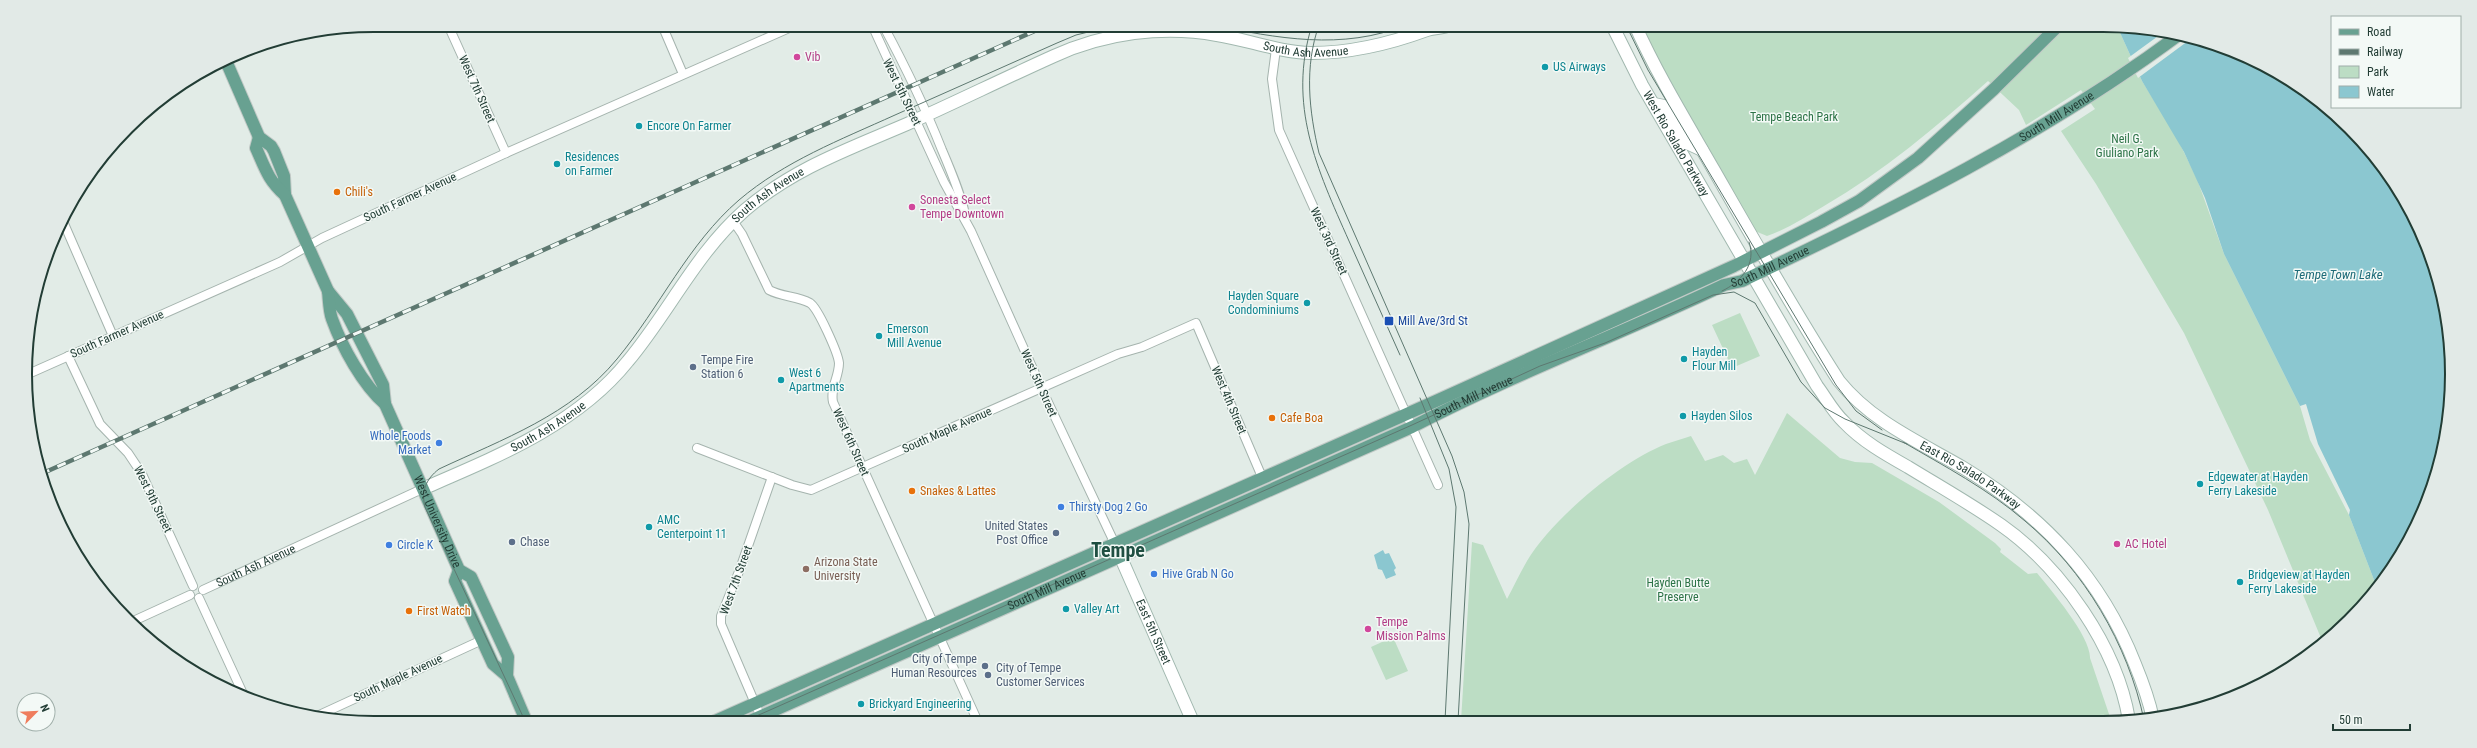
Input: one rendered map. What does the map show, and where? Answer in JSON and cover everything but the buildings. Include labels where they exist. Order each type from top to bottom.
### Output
[{"type":"main road","name":"South Ash Avenue","points":[[422,489],[537,436],[561,421],[598,392],[626,365],[641,346],[703,254],[733,221],[788,178],[1056,54],[1108,38],[1138,32],[1186,32],[1216,34],[1276,49],[1312,53],[1355,50],[1391,42],[1417,32]]},
{"type":"main road","name":"West Rio Salado Parkway","points":[[1615,32],[1628,60],[1746,260]]},
{"type":"main road","name":"West Rio Salado Parkway","points":[[1638,32],[1659,77],[1761,253]]},
{"type":"main road","name":"South Mill Avenue","points":[[727,716],[1114,542],[1407,414],[1761,253],[1860,201],[1918,158],[1994,89],[2052,32]]},
{"type":"main road","name":"South Mill Avenue","points":[[770,716],[939,638],[1412,427],[1454,406],[1584,347],[1724,285],[1742,281],[1754,276],[1888,211],[2009,146],[2072,109],[2172,39]]},
{"type":"main road","name":"West University Drive","points":[[228,65],[259,137],[271,146],[274,151],[284,176],[285,195],[328,291],[331,318],[370,391],[385,404],[459,570],[471,577],[508,657],[507,676],[524,716]]},
{"type":"main road","points":[[1654,104],[1664,106],[1686,143],[1702,150]]},
{"type":"main road","name":"East Rio Salado Parkway","points":[[1761,253],[1839,381],[1862,405],[1895,429],[1964,468],[2012,500],[2071,555],[2098,592],[2125,639],[2142,682],[2151,712]]},
{"type":"main road","name":"East Rio Salado Parkway","points":[[1746,260],[1817,386],[1843,422],[1873,446],[2001,525],[2052,571],[2087,617],[2099,637],[2120,688],[2128,715]]},
{"type":"main road","points":[[1238,505],[1243,495],[1262,486],[1262,477]]},
{"type":"main road","name":"East 5th Street","points":[[1114,542],[1190,716]]},
{"type":"main road","points":[[459,570],[455,581],[493,664],[507,676]]},
{"type":"street","name":"West 7th Street","points":[[451,32],[506,153]]},
{"type":"street","points":[[665,32],[683,74]]},
{"type":"street","name":"South Farmer Avenue","points":[[32,372],[280,262],[322,238],[506,153],[780,32]]},
{"type":"street","name":"West 5th Street","points":[[875,32],[915,120],[967,223],[1041,388],[1114,542]]},
{"type":"street","name":"West 5th Street","points":[[887,32],[906,66],[927,115],[962,201],[967,223]]},
{"type":"street","name":"West 3rd Street","points":[[1276,49],[1272,79],[1279,130],[1438,485]]},
{"type":"street","name":"West 6th Street","points":[[733,221],[742,234],[769,290],[804,300],[816,309],[838,357],[838,371],[832,392],[833,402],[975,716]]},
{"type":"street","points":[[65,227],[113,336]]},
{"type":"street","name":"South Maple Avenue","points":[[697,448],[772,477],[811,490],[1118,354],[1142,347],[1196,323]]},
{"type":"street","name":"West 4th Street","points":[[1196,323],[1262,477]]},
{"type":"street","name":"West 9th Street","points":[[68,356],[100,424],[128,453],[142,474],[193,586]]},
{"type":"street","name":"West 7th Street","points":[[760,716],[721,624],[721,616],[740,569],[772,477]]},
{"type":"street","name":"South Ash Avenue","points":[[203,590],[422,489]]},
{"type":"street","points":[[190,595],[190,590],[193,586],[200,586],[203,590],[202,596],[199,598]]},
{"type":"street","points":[[190,595],[192,598],[199,598]]},
{"type":"street","points":[[136,619],[190,595]]},
{"type":"street","points":[[199,598],[241,689]]},
{"type":"street","name":"South Maple Avenue","points":[[325,712],[482,640]]},
{"type":"green space","points":[[1644,32],[2120,33],[2142,81],[2176,136],[2197,179],[2224,254],[2300,406],[2310,440],[2349,515],[2375,581],[2345,616],[2321,637],[2268,510],[2184,333],[2096,184],[2061,131],[2095,109],[2081,90],[2026,125],[2019,110],[1988,81],[1929,132],[1868,178],[1803,218],[1782,230],[1767,236],[1755,231],[1693,130]]},
{"type":"green space","points":[[1740,313],[1760,356],[1732,368],[1712,325]]},
{"type":"green space","name":"Hayden Butte Preserve","points":[[1787,413],[1840,458],[1855,462],[1872,463],[1939,502],[1995,543],[2001,549],[2000,552],[2028,574],[2037,573],[2051,590],[2069,614],[2084,638],[2089,649],[2090,658],[2110,716],[1461,716],[1472,542],[1483,545],[1507,599],[1527,561],[1538,545],[1570,510],[1608,478],[1648,452],[1666,444],[1691,436],[1705,461],[1723,455],[1734,463],[1747,459],[1755,475]]},
{"type":"green space","points":[[1393,637],[1408,671],[1386,680],[1371,647]]},
{"type":"water","name":"Tempe Town Lake","points":[[2120,33],[2148,35],[2192,44],[2213,50],[2254,67],[2293,90],[2345,132],[2387,184],[2410,223],[2427,264],[2442,329],[2445,374],[2442,419],[2433,463],[2419,505],[2399,545],[2375,581],[2349,515],[2350,510],[2318,444],[2306,404],[2300,406],[2224,254],[2205,198],[2184,152],[2142,81]]},
{"type":"water","points":[[1383,550],[1385,554],[1389,553],[1396,568],[1394,570],[1396,575],[1386,579],[1382,570],[1378,569],[1374,555]]},
{"type":"pier","points":[[2157,37],[2186,43],[2138,78],[2128,58]]},
{"type":"tram line","points":[[523,716],[425,507],[424,491],[431,477],[439,469],[535,424],[579,396],[599,379],[632,339],[704,236],[739,200],[757,186],[814,152],[1057,43],[1076,35],[1088,32]]},
{"type":"tram line","points":[[1250,32],[1285,38],[1309,40],[1358,38],[1385,32]]},
{"type":"tram line","points":[[1310,32],[1305,54],[1303,82],[1304,110],[1309,136],[1326,188],[1400,355]]},
{"type":"tram line","points":[[1317,32],[1311,57],[1310,89],[1313,121],[1319,153],[1452,456],[1464,492],[1469,524],[1458,716]]},
{"type":"tram line","points":[[1629,32],[1648,70],[1836,385],[1856,411],[1882,430]]},
{"type":"tram line","points":[[1722,291],[1735,283],[1746,271],[1751,258],[1749,242]]},
{"type":"tram line","points":[[757,716],[1412,425],[1540,366],[1605,343],[1713,295],[1734,292],[1755,303],[1801,382],[1825,408],[1845,419],[1907,444]]},
{"type":"tram line","points":[[1420,398],[1449,469],[1456,507],[1445,716]]},
{"type":"tram line","points":[[1903,442],[1966,478],[2011,509],[2046,541],[2066,562],[2101,610],[2115,637],[2127,664],[2137,692],[2142,713]]},
{"type":"railway","points":[[46,472],[1032,32]]},
{"type":"place","name":"Vib","points":[[797,57]]},
{"type":"place","name":"US Airways","points":[[1545,67]]},
{"type":"place","name":"Encore On Farmer","points":[[639,126]]},
{"type":"place","name":"Residences on Farmer","points":[[557,164]]},
{"type":"place","name":"Chili's","points":[[337,192]]},
{"type":"place","name":"Sonesta Select Tempe Downtown","points":[[912,207]]},
{"type":"place","name":"Hayden Square Condominiums","points":[[1307,303]]},
{"type":"place","name":"Mill Ave/3rd St","points":[[1389,321]]},
{"type":"place","name":"Emerson Mill Avenue","points":[[879,336]]},
{"type":"place","name":"Hayden Flour Mill","points":[[1684,359]]},
{"type":"place","name":"Tempe Fire Station 6","points":[[693,367]]},
{"type":"place","name":"West 6 Apartments","points":[[781,380]]},
{"type":"place","name":"Hayden Silos","points":[[1683,416]]},
{"type":"place","name":"Cafe Boa","points":[[1272,418]]},
{"type":"place","name":"Whole Foods Market","points":[[439,443]]},
{"type":"place","name":"Edgewater at Hayden Ferry Lakeside","points":[[2200,484]]},
{"type":"place","name":"Snakes & Lattes","points":[[912,491]]},
{"type":"place","name":"Thirsty Dog 2 Go","points":[[1061,507]]},
{"type":"place","name":"AMC Centerpoint 11","points":[[649,527]]},
{"type":"place","name":"United States Post Office","points":[[1056,533]]},
{"type":"place","name":"Chase","points":[[512,542]]},
{"type":"place","name":"AC Hotel","points":[[2117,544]]},
{"type":"place","name":"Circle K","points":[[389,545]]},
{"type":"place","name":"Arizona State University","points":[[806,569]]},
{"type":"place","name":"Hive Grab N Go","points":[[1154,574]]},
{"type":"place","name":"Bridgeview at Hayden Ferry Lakeside","points":[[2240,582]]},
{"type":"place","name":"Valley Art","points":[[1066,609]]},
{"type":"place","name":"First Watch","points":[[409,611]]},
{"type":"place","name":"Tempe Mission Palms","points":[[1368,629]]},
{"type":"place","name":"City of Tempe Human Resources","points":[[985,666]]},
{"type":"place","name":"City of Tempe Customer Services","points":[[988,675]]},
{"type":"place","name":"Brickyard Engineering","points":[[861,704]]},
{"type":"district","name":"Tempe","points":[[1118,550]]},
{"type":"park label","name":"Tempe Beach Park","points":[[1794,117]]},
{"type":"park label","name":"Neil G. Giuliano Park","points":[[2127,146]]}]
